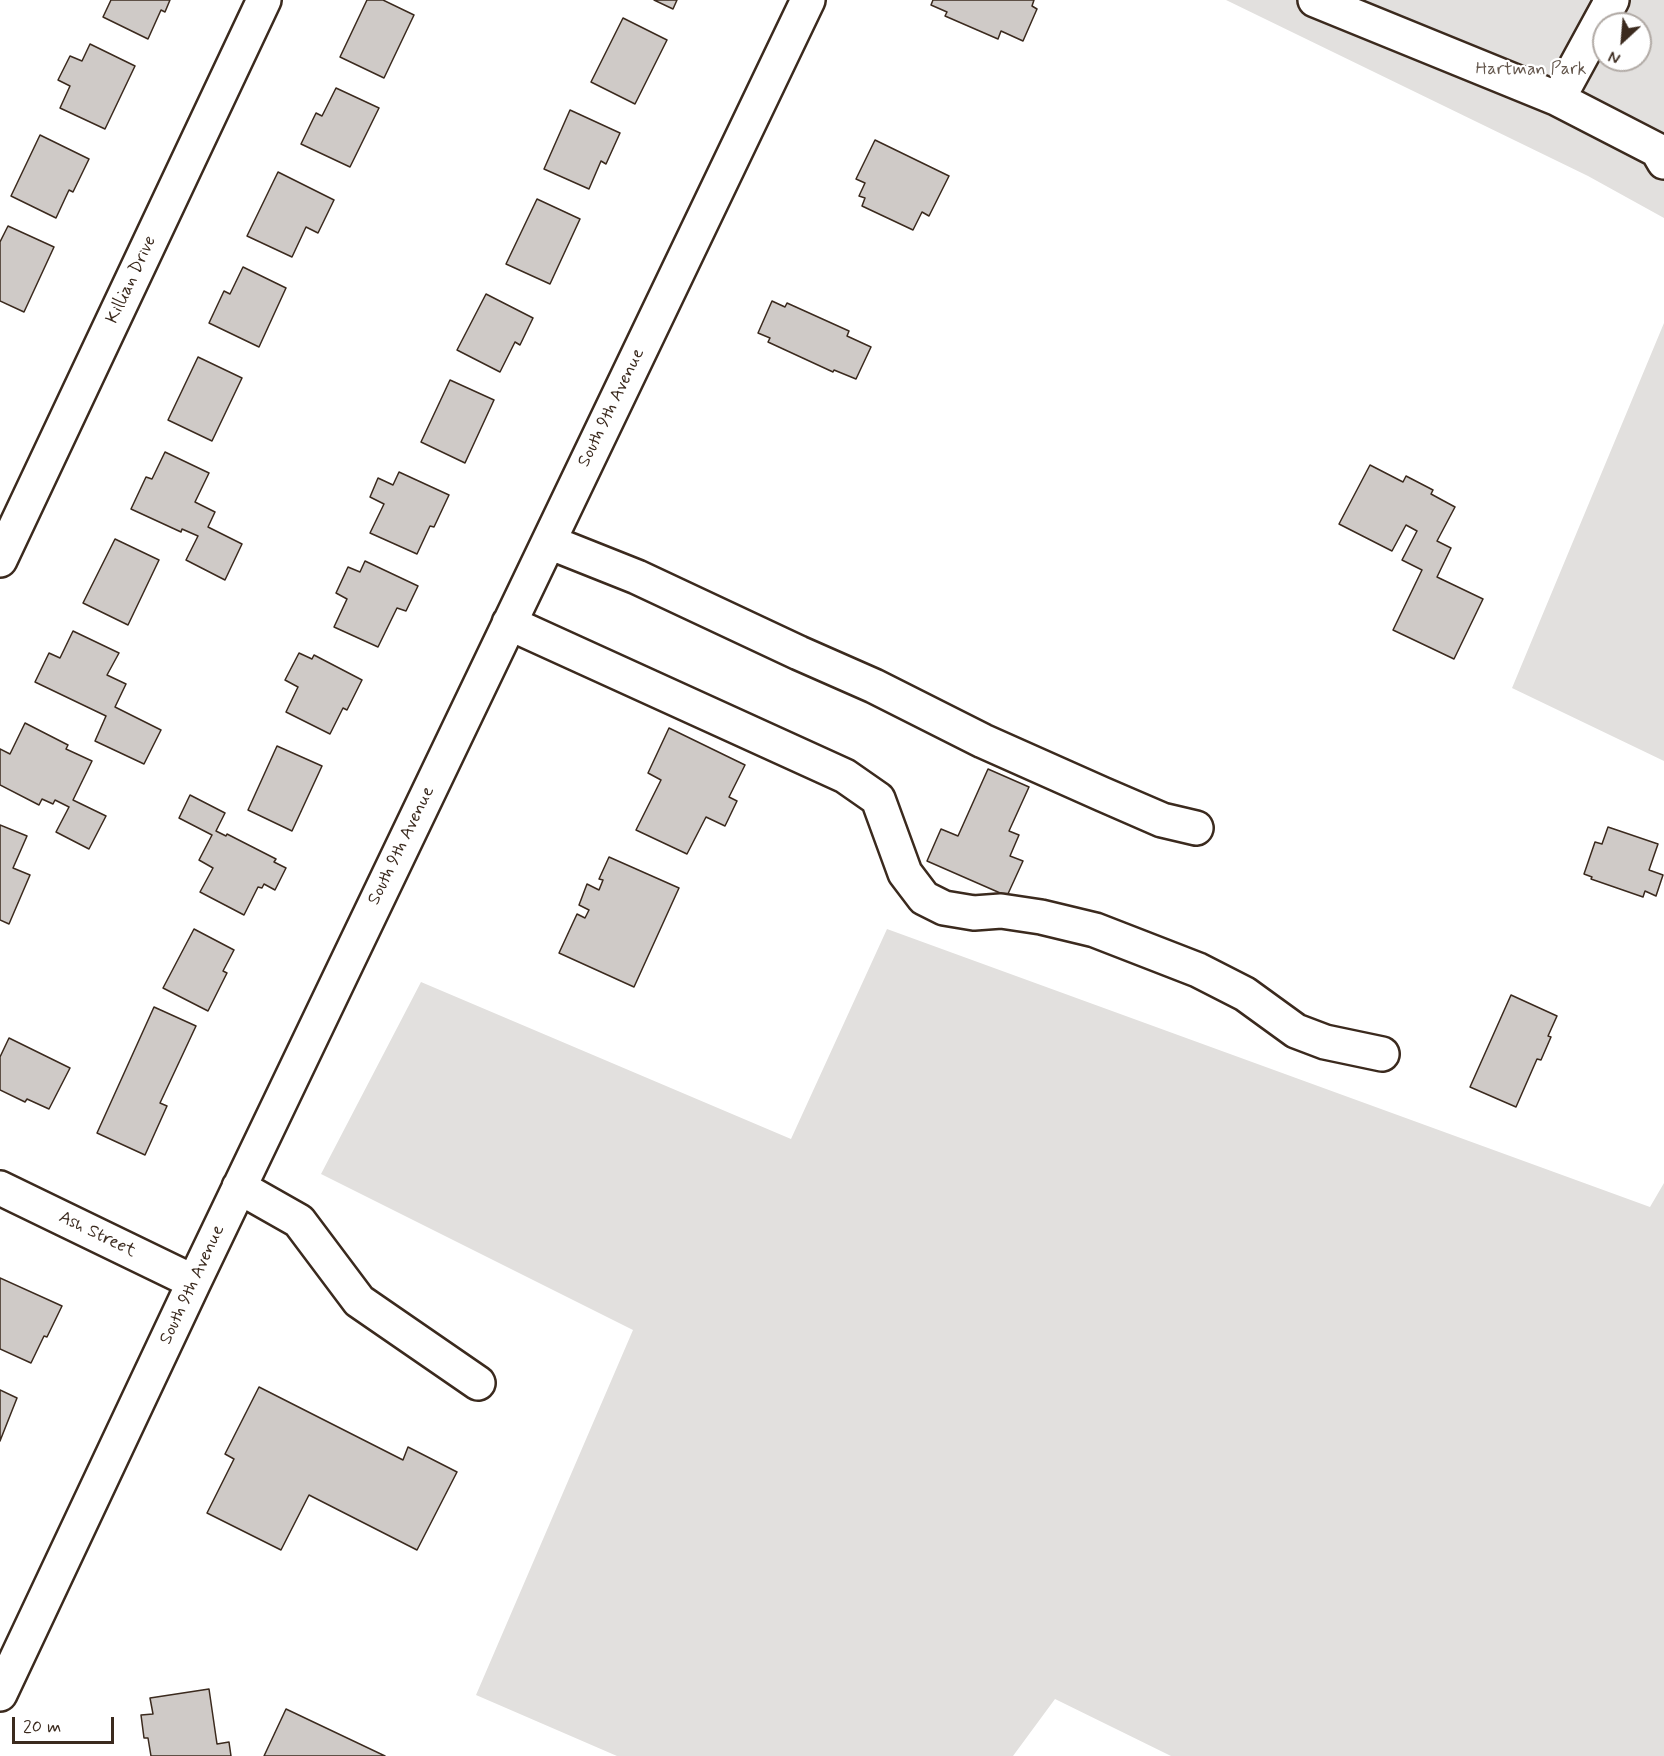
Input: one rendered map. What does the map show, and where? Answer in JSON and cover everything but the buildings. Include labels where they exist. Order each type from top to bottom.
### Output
[{"type":"street","name":"Killian Drive","points":[[0,560],[264,0]]},
{"type":"street","name":"South 9th Avenue","points":[[0,1694],[239,1187],[808,0]]},
{"type":"street","points":[[1315,0],[1558,99],[1657,150],[1664,162]]},
{"type":"street","points":[[1558,99],[1612,0]]},
{"type":"street","points":[[549,542],[637,577],[874,686],[983,741],[1102,794],[1162,820],[1196,828]]},
{"type":"street","points":[[509,623],[866,789],[878,799],[904,873],[924,898],[944,908],[974,913],[1000,911],[1041,916],[1095,930],[1198,969],[1245,994],[1296,1031],[1325,1042],[1382,1054]]},
{"type":"street","points":[[239,1187],[299,1221],[358,1301],[478,1383]]},
{"type":"street","name":"Ash Street","points":[[0,1188],[194,1282]]},
{"type":"green space","name":"Hartman Park","points":[[1226,0],[1664,0],[1664,218],[1588,176]]},
{"type":"green space","points":[[1664,323],[1664,761],[1512,688]]},
{"type":"green space","points":[[887,929],[1650,1207],[1664,1183],[1664,1756],[1171,1756],[1055,1699],[1013,1756],[617,1756],[476,1695],[633,1330],[321,1174],[421,982],[791,1139]]}]
